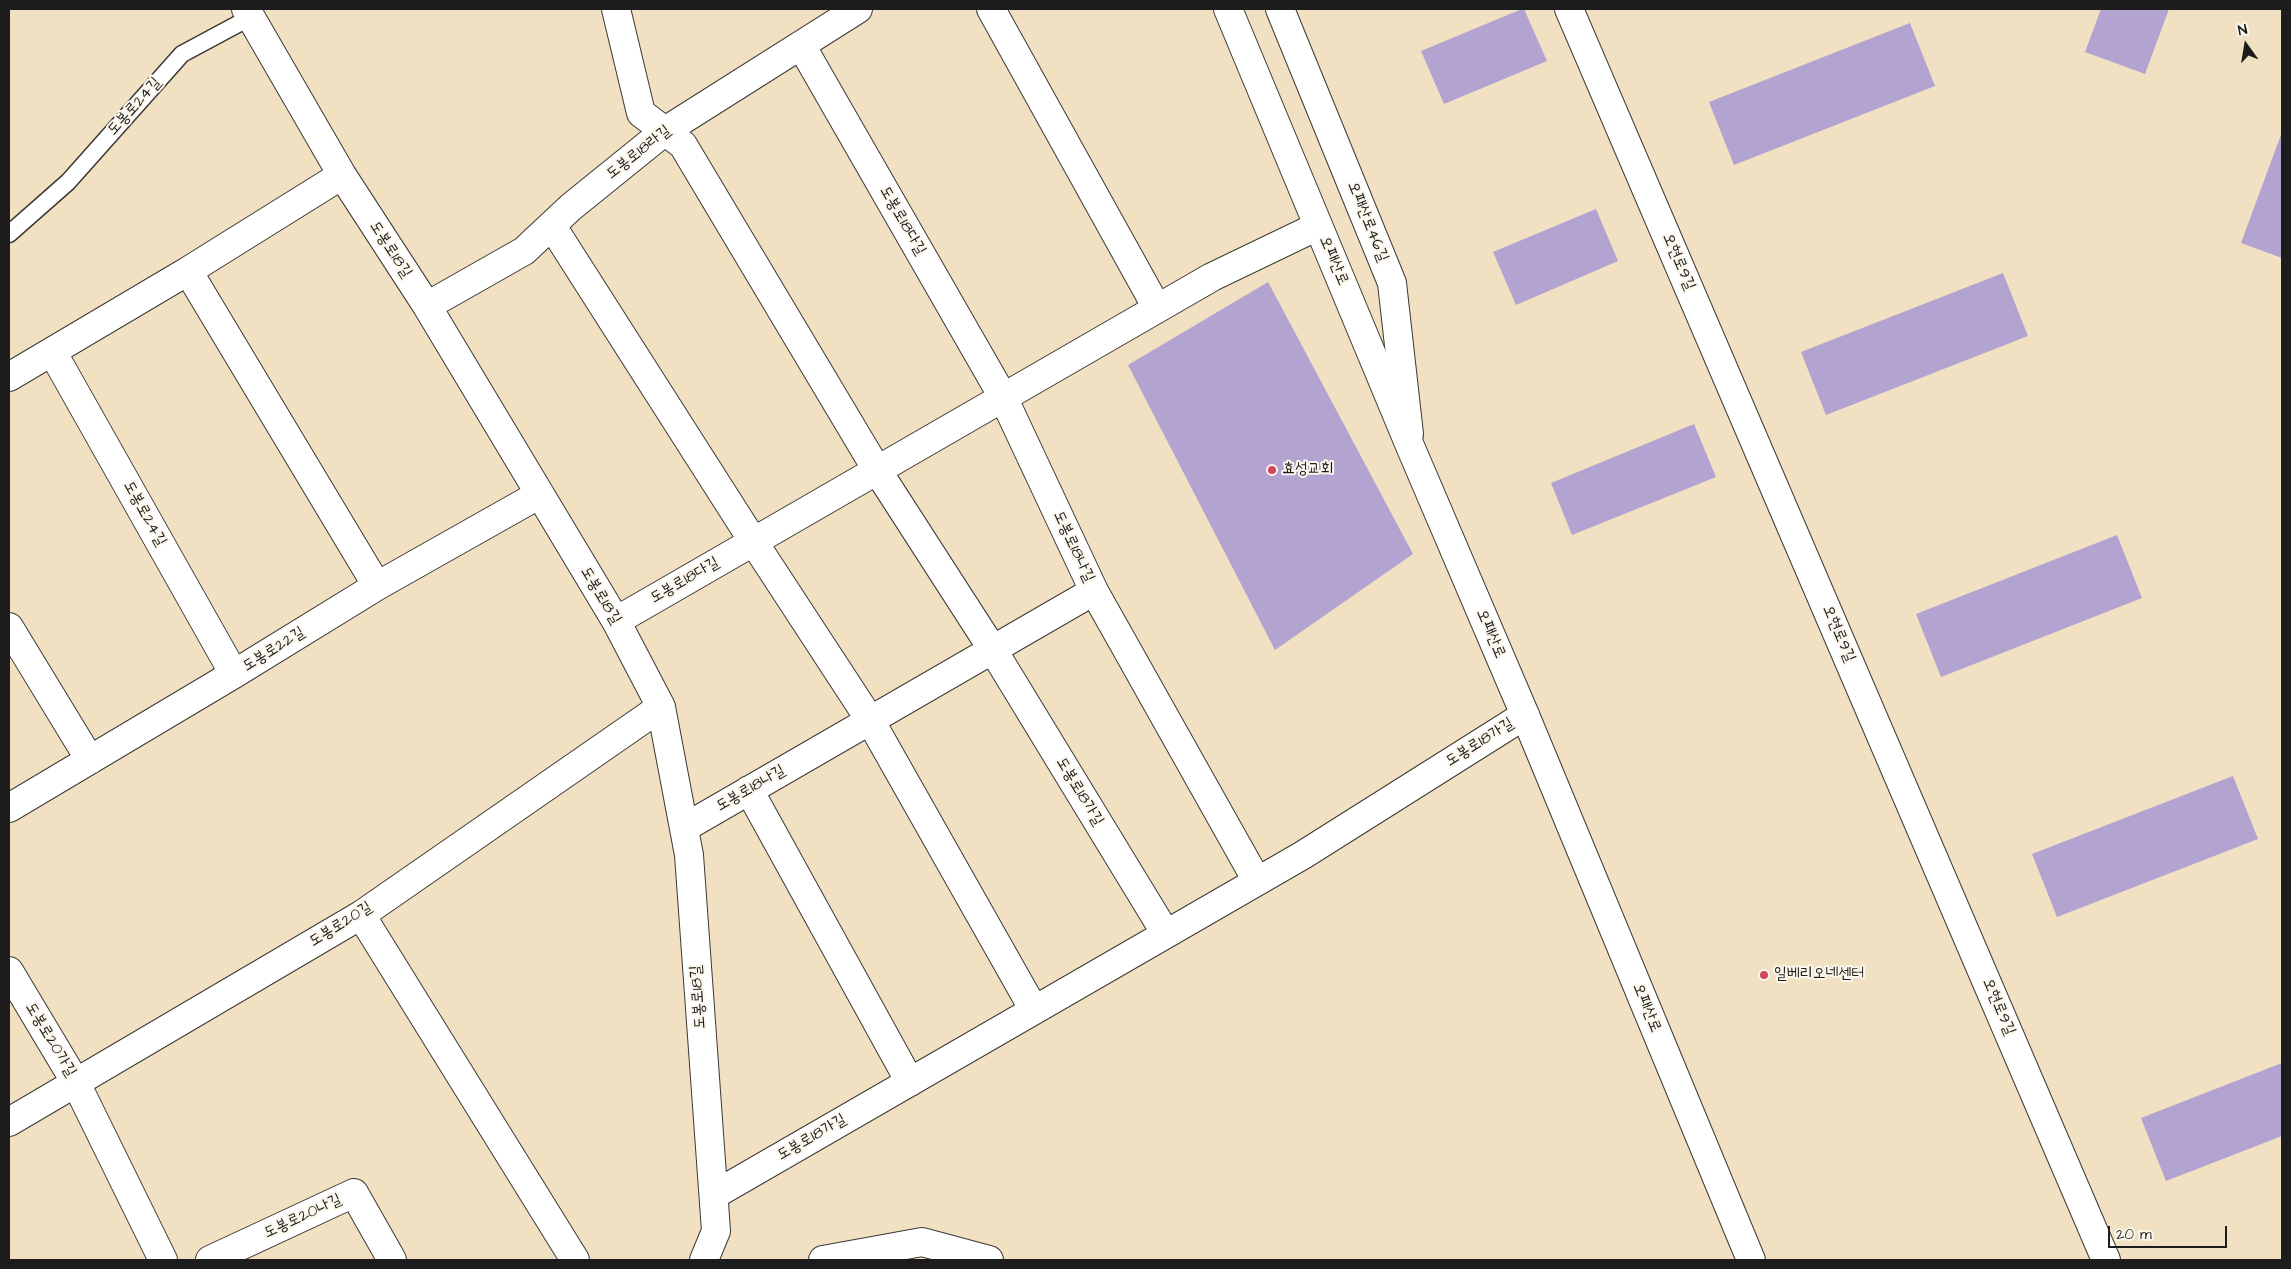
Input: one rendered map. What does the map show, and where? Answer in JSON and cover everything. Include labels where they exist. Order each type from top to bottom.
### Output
[{"type":"street","points":[[616,9],[641,114],[683,145],[877,470],[993,650]]},
{"type":"street","name":"도봉로18라길","points":[[427,306],[524,252],[571,207],[665,131],[858,9]]},
{"type":"street","points":[[991,9],[1157,308]]},
{"type":"street","name":"오패산로","points":[[1228,9],[1410,446],[1525,715],[1750,1260]]},
{"type":"street","name":"오패산로46길","points":[[1280,9],[1392,283],[1410,446]]},
{"type":"street","name":"오현로9길","points":[[1569,9],[2106,1260]]},
{"type":"street","name":"도봉로18길","points":[[248,13],[342,175],[427,306],[616,621],[661,707],[689,855],[716,1231],[708,1259]]},
{"type":"street","name":"도봉로18다길","points":[[801,45],[1003,397]]},
{"type":"street","points":[[11,371],[53,353],[342,175]]},
{"type":"street","points":[[552,226],[870,720],[1034,1010]]},
{"type":"street","name":"도봉로18다길","points":[[616,621],[1212,276],[1318,226]]},
{"type":"street","points":[[188,271],[377,586]]},
{"type":"street","name":"도봉로24길","points":[[53,353],[234,674]]},
{"type":"street","name":"도봉로18나길","points":[[684,828],[1094,591],[1003,397]]},
{"type":"street","name":"도봉로22길","points":[[9,808],[377,586],[540,494]]},
{"type":"street","points":[[1094,591],[1256,881]]},
{"type":"street","points":[[9,627],[90,760]]},
{"type":"street","name":"도봉로18가길","points":[[993,650],[1166,934]]},
{"type":"street","name":"도봉로20길","points":[[9,1122],[360,914],[661,707]]},
{"type":"street","name":"도봉로18가길","points":[[714,1195],[1256,881],[1525,715]]},
{"type":"street","points":[[749,790],[910,1082]]},
{"type":"street","points":[[360,914],[575,1260]]},
{"type":"street","name":"도봉로20가길","points":[[9,971],[76,1083]]},
{"type":"street","points":[[76,1083],[163,1260]]},
{"type":"street","name":"도봉로20나길","points":[[210,1260],[354,1193],[392,1260]]},
{"type":"street","points":[[823,1260],[922,1242],[989,1260]]},
{"type":"lane","name":"도봉로24길","points":[[9,234],[68,182],[182,54],[248,13]]},
{"type":"building","points":[[1524,9],[1547,61],[1444,104],[1421,51]]},
{"type":"building","points":[[2101,9],[2169,9],[2145,74],[2085,52]]},
{"type":"building","points":[[1910,23],[1935,86],[1734,165],[1709,102]]},
{"type":"building","points":[[2282,132],[2282,258],[2241,243]]},
{"type":"building","points":[[1596,209],[1618,261],[1516,305],[1493,252]]},
{"type":"building","points":[[2003,273],[2028,336],[1826,415],[1801,352]]},
{"type":"building","name":"효성교회","points":[[1268,282],[1413,554],[1275,650],[1128,365]]},
{"type":"building","points":[[1694,424],[1716,477],[1572,535],[1551,483]]},
{"type":"building","points":[[2117,535],[2142,598],[1941,677],[1916,614]]},
{"type":"building","points":[[2233,776],[2258,839],[2057,917],[2032,854]]},
{"type":"building","points":[[2282,1063],[2282,1136],[2166,1181],[2141,1118]]},
{"type":"place","name":"효성교회","points":[[1272,470]]},
{"type":"place","name":"일베리오네센터","points":[[1764,975]]}]
